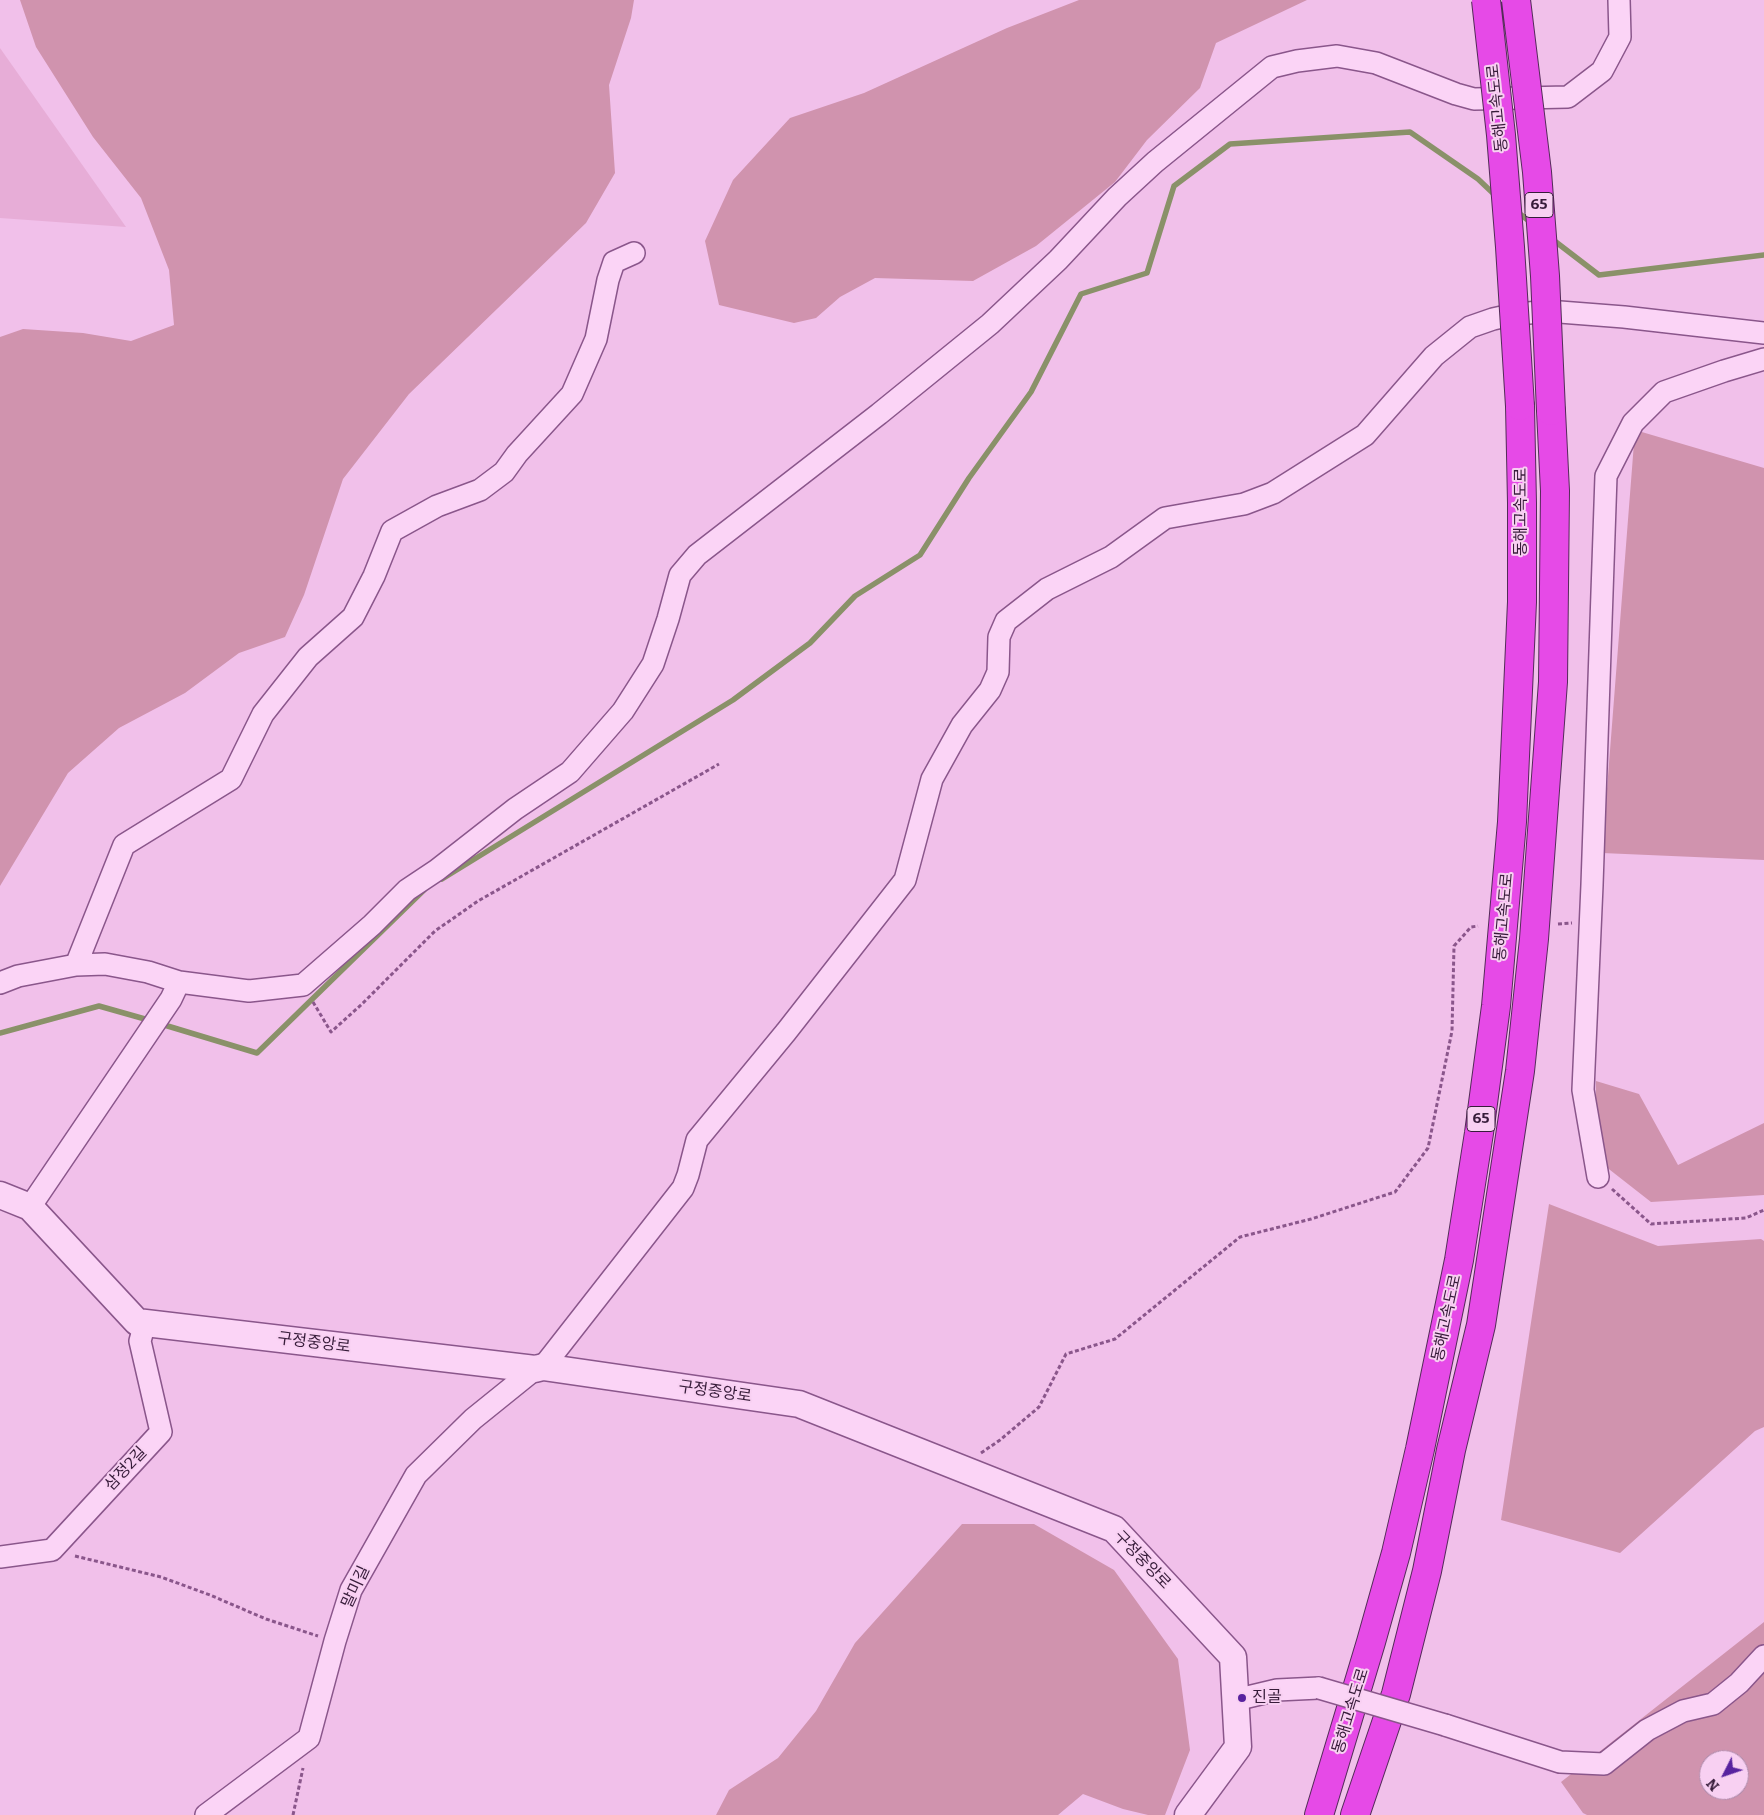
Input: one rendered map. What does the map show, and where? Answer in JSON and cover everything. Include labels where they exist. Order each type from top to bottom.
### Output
[{"type":"highway","name":"동해고속도로","points":[[1319,1815],[1396,1553],[1420,1449],[1459,1260],[1496,1006],[1512,822],[1522,602],[1522,503],[1520,406],[1510,238],[1486,0]]},
{"type":"highway","name":"동해고속도로","points":[[1355,1815],[1396,1694],[1427,1571],[1451,1450],[1481,1325],[1520,1071],[1534,939],[1553,682],[1555,491],[1544,257],[1516,0]]},
{"type":"street","points":[[0,983],[18,976],[76,965],[105,964],[148,972],[175,990],[249,991],[302,985],[372,925],[407,890],[437,870],[515,809],[570,772],[624,711],[653,664],[680,575],[697,555],[909,390],[990,324],[1058,260],[1117,197],[1142,174],[1192,130],[1272,67],[1297,60],[1337,56],[1376,63],[1456,94],[1474,99],[1568,97],[1602,71],[1620,36],[1619,0]]},
{"type":"street","points":[[76,965],[124,845],[231,779],[263,714],[308,657],[353,617],[374,576],[392,531],[437,506],[480,490],[504,472],[517,454],[572,394],[596,339],[608,280],[614,262],[634,253]]},
{"type":"street","name":"말미길","points":[[309,1738],[351,1590],[416,1475],[473,1419],[539,1368],[683,1188],[697,1140],[786,1032],[905,880],[932,779],[962,725],[990,690],[998,672],[999,637],[1006,622],[1047,589],[1112,556],[1165,518],[1244,504],[1273,493],[1365,435],[1434,356],[1470,326],[1511,314],[1547,311],[1764,333]]},
{"type":"street","points":[[1598,1177],[1582,1090],[1592,875],[1606,476],[1633,423],[1664,392],[1724,370],[1764,359]]},
{"type":"street","points":[[30,1208],[175,990]]},
{"type":"street","name":"구정중앙로","points":[[0,1195],[30,1208],[137,1322],[539,1368],[799,1404],[1114,1529],[1233,1657],[1238,1747],[1188,1815]]},
{"type":"street","name":"삼정2길","points":[[52,1550],[161,1432],[140,1341],[145,1323]]},
{"type":"street","points":[[0,1557],[52,1550]]},
{"type":"street","points":[[1235,1700],[1276,1690],[1319,1688],[1445,1725],[1560,1762],[1604,1764],[1647,1730],[1683,1712],[1713,1704],[1739,1683],[1764,1656]]},
{"type":"street","points":[[206,1815],[309,1738]]},
{"type":"path","points":[[311,1000],[331,1032],[362,1004],[435,931],[478,901],[719,764]]},
{"type":"path","points":[[958,1467],[1000,1440],[1039,1407],[1066,1354],[1115,1339],[1240,1237],[1311,1219],[1395,1192],[1428,1148],[1452,1031],[1454,946],[1471,927],[1478,926]]},
{"type":"path","points":[[1598,1177],[1651,1224],[1746,1218],[1764,1210]]},
{"type":"path","points":[[52,1550],[161,1577],[266,1619],[335,1641]]},
{"type":"path","points":[[293,1815],[309,1738]]},
{"type":"shaded area","points":[[20,0],[634,0],[631,18],[609,85],[615,173],[586,223],[409,394],[343,479],[304,595],[285,637],[239,653],[185,693],[119,728],[68,773],[0,886],[0,337],[23,329],[83,333],[131,341],[174,325],[169,270],[141,198],[93,137],[36,47]]},
{"type":"shaded area","points":[[1079,0],[1307,0],[1216,43],[1200,88],[1147,140],[1115,182],[1036,246],[973,281],[875,278],[840,297],[816,318],[794,323],[719,305],[705,241],[733,180],[790,118],[864,93],[1007,28]]},
{"type":"shaded area","points":[[0,48],[126,227],[0,218]]},
{"type":"shaded area","points":[[1635,430],[1764,468],[1764,860],[1602,853]]},
{"type":"shaded area","points":[[1596,1081],[1639,1094],[1678,1165],[1764,1123],[1764,1195],[1651,1202],[1596,1159]]},
{"type":"shaded area","points":[[1549,1204],[1658,1246],[1761,1239],[1764,1241],[1764,1427],[1755,1431],[1620,1553],[1501,1520]]},
{"type":"shaded area","points":[[962,1524],[1034,1524],[1114,1570],[1178,1659],[1190,1750],[1165,1815],[1148,1815],[1123,1809],[1083,1794],[1058,1815],[716,1815],[729,1790],[778,1758],[816,1711],[855,1643]]},
{"type":"shaded area","points":[[1764,1622],[1764,1815],[1587,1815],[1583,1813],[1561,1782]]},
{"type":"waterway","points":[[442,879],[733,700],[810,643],[855,596],[920,555],[969,478],[1031,392],[1081,294],[1147,273],[1174,186],[1230,144],[1410,132],[1478,179],[1497,197]]},
{"type":"waterway","points":[[1516,211],[1533,224]]},
{"type":"waterway","points":[[1552,239],[1599,275],[1764,255]]},
{"type":"waterway","points":[[161,1024],[257,1053],[424,890]]},
{"type":"waterway","points":[[0,1033],[99,1006],[152,1021]]},
{"type":"place","name":"진골","points":[[1242,1698]]}]
